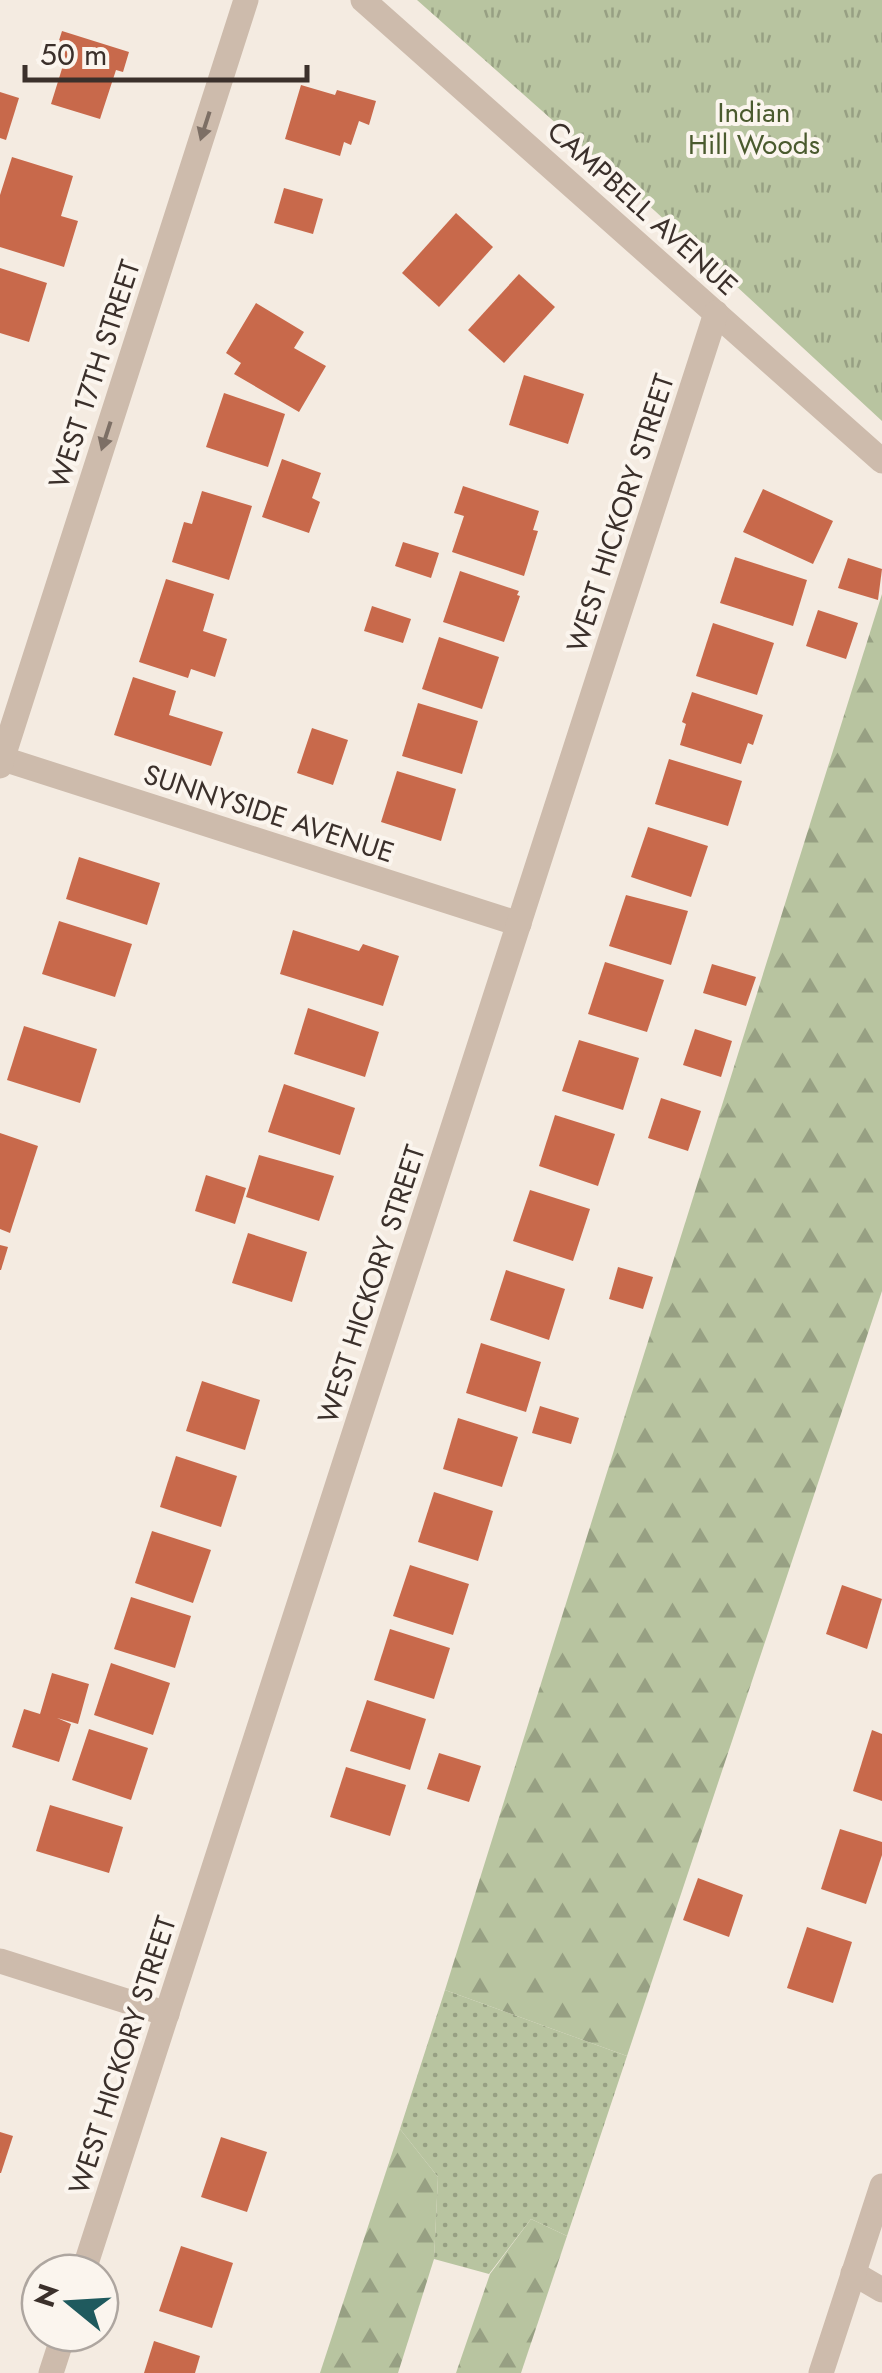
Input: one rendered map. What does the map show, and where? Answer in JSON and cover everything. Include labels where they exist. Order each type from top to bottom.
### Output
[{"type":"street","name":"WEST 17TH STREET","points":[[1,761],[246,0]]},
{"type":"street","name":"CAMPBELL AVENUE","points":[[363,0],[882,461]]},
{"type":"street","name":"WEST HICKORY STREET","points":[[89,2253],[716,313]]},
{"type":"street","name":"SUNNYSIDE AVENUE","points":[[1,761],[519,924]]},
{"type":"street","points":[[0,1961],[167,2014]]},
{"type":"street","points":[[822,2373],[882,2186]]},
{"type":"street","points":[[853,2273],[882,2290]]},
{"type":"green space","name":"Indian Hill Woods","points":[[417,0],[882,0],[882,421],[655,211]]},
{"type":"green space","points":[[882,594],[882,1291],[627,2056],[445,1990]]},
{"type":"green space","points":[[445,1990],[627,2056],[567,2236],[531,2219],[489,2274],[434,2259],[438,2177],[400,2129]]},
{"type":"green space","points":[[400,2129],[438,2177],[434,2259],[398,2373],[320,2373]]},
{"type":"green space","points":[[531,2219],[567,2236],[521,2373],[456,2373],[490,2274]]},
{"type":"building","points":[[62,31],[129,52],[123,72],[116,70],[100,119],[51,104],[65,59],[54,56]]},
{"type":"building","points":[[301,85],[376,101],[369,125],[359,121],[351,145],[344,142],[340,156],[285,139]]},
{"type":"building","points":[[0,92],[19,98],[6,140],[0,138]]},
{"type":"building","points":[[12,157],[73,176],[61,216],[78,221],[64,267],[0,247],[0,195]]},
{"type":"building","points":[[284,188],[323,199],[313,234],[274,223]]},
{"type":"building","points":[[456,213],[493,247],[439,307],[402,273]]},
{"type":"building","points":[[0,268],[47,283],[29,342],[0,333]]},
{"type":"building","points":[[519,274],[555,307],[504,363],[468,330]]},
{"type":"building","points":[[256,303],[304,332],[294,348],[326,366],[299,412],[234,374],[241,363],[226,353]]},
{"type":"building","points":[[524,375],[584,394],[568,444],[509,425]]},
{"type":"building","points":[[224,393],[285,414],[268,467],[206,447]]},
{"type":"building","points":[[282,459],[321,473],[312,498],[320,502],[309,533],[262,517]]},
{"type":"building","points":[[463,486],[539,511],[533,530],[538,531],[524,576],[452,552],[464,516],[454,513]]},
{"type":"building","points":[[763,489],[833,521],[813,564],[743,532]]},
{"type":"building","points":[[202,491],[252,506],[229,580],[172,562],[184,522],[192,524]]},
{"type":"building","points":[[403,542],[439,553],[431,578],[395,566]]},
{"type":"building","points":[[735,557],[807,580],[793,626],[720,603]]},
{"type":"building","points":[[848,558],[882,569],[878,600],[838,588]]},
{"type":"building","points":[[460,571],[519,591],[504,642],[443,622]]},
{"type":"building","points":[[166,579],[214,594],[203,631],[227,639],[215,677],[191,669],[188,678],[139,662]]},
{"type":"building","points":[[372,606],[411,619],[403,643],[364,631]]},
{"type":"building","points":[[818,610],[858,623],[846,659],[806,646]]},
{"type":"building","points":[[713,623],[774,643],[757,695],[696,676]]},
{"type":"building","points":[[439,637],[499,657],[482,709],[422,689]]},
{"type":"building","points":[[133,677],[176,691],[169,715],[223,732],[211,766],[114,735]]},
{"type":"building","points":[[692,692],[763,715],[753,745],[748,743],[741,764],[680,745],[686,724],[682,722]]},
{"type":"building","points":[[418,703],[478,721],[462,774],[402,756]]},
{"type":"building","points":[[312,728],[348,740],[333,785],[297,773]]},
{"type":"building","points":[[669,759],[742,781],[728,826],[655,804]]},
{"type":"building","points":[[397,771],[456,789],[441,841],[381,822]]},
{"type":"building","points":[[648,827],[708,846],[691,897],[631,877]]},
{"type":"building","points":[[79,857],[160,883],[147,925],[66,899]]},
{"type":"building","points":[[626,895],[688,911],[671,965],[609,946]]},
{"type":"building","points":[[59,921],[132,944],[115,997],[42,974]]},
{"type":"building","points":[[293,930],[359,951],[363,944],[399,956],[383,1006],[280,974]]},
{"type":"building","points":[[605,962],[664,980],[647,1032],[588,1014]]},
{"type":"building","points":[[712,964],[756,977],[746,1006],[703,993]]},
{"type":"building","points":[[308,1008],[379,1032],[365,1077],[294,1054]]},
{"type":"building","points":[[24,1026],[97,1049],[80,1103],[7,1080]]},
{"type":"building","points":[[695,1029],[732,1041],[721,1077],[683,1065]]},
{"type":"building","points":[[579,1040],[639,1058],[623,1110],[562,1091]]},
{"type":"building","points":[[284,1084],[355,1108],[340,1155],[268,1132]]},
{"type":"building","points":[[661,1098],[701,1111],[688,1151],[648,1138]]},
{"type":"building","points":[[555,1115],[615,1134],[598,1186],[539,1166]]},
{"type":"building","points":[[0,1133],[38,1146],[10,1233],[0,1229]]},
{"type":"building","points":[[259,1155],[334,1176],[319,1221],[246,1197]]},
{"type":"building","points":[[206,1175],[246,1188],[235,1224],[195,1211]]},
{"type":"building","points":[[530,1190],[590,1209],[573,1261],[513,1241]]},
{"type":"building","points":[[248,1233],[307,1252],[292,1302],[232,1283]]},
{"type":"building","points":[[0,1245],[8,1247],[1,1270],[0,1270]]},
{"type":"building","points":[[618,1267],[653,1277],[643,1309],[609,1299]]},
{"type":"building","points":[[506,1270],[565,1289],[549,1340],[490,1320]]},
{"type":"building","points":[[481,1343],[541,1362],[526,1412],[466,1393]]},
{"type":"building","points":[[202,1381],[260,1400],[245,1450],[186,1431]]},
{"type":"building","points":[[540,1406],[579,1418],[571,1444],[532,1433]]},
{"type":"building","points":[[458,1418],[518,1437],[502,1487],[443,1469]]},
{"type":"building","points":[[176,1456],[237,1476],[221,1527],[160,1507]]},
{"type":"building","points":[[434,1492],[493,1511],[478,1561],[418,1542]]},
{"type":"building","points":[[152,1531],[211,1550],[193,1603],[135,1583]]},
{"type":"building","points":[[410,1565],[469,1584],[453,1635],[393,1616]]},
{"type":"building","points":[[842,1585],[882,1599],[867,1649],[826,1634]]},
{"type":"building","points":[[131,1597],[191,1616],[175,1668],[114,1649]]},
{"type":"building","points":[[390,1629],[450,1648],[434,1699],[374,1680]]},
{"type":"building","points":[[111,1663],[170,1683],[153,1735],[94,1715]]},
{"type":"building","points":[[52,1673],[89,1684],[78,1724],[57,1718],[71,1724],[59,1762],[12,1747],[24,1709],[40,1714]]},
{"type":"building","points":[[367,1700],[426,1719],[410,1770],[350,1751]]},
{"type":"building","points":[[89,1729],[148,1748],[131,1800],[72,1780]]},
{"type":"building","points":[[872,1730],[882,1734],[882,1801],[853,1791]]},
{"type":"building","points":[[439,1753],[481,1766],[469,1802],[427,1789]]},
{"type":"building","points":[[346,1767],[406,1785],[390,1836],[330,1817]]},
{"type":"building","points":[[50,1805],[123,1827],[109,1873],[36,1851]]},
{"type":"building","points":[[840,1829],[882,1842],[882,1855],[866,1904],[821,1889]]},
{"type":"building","points":[[698,1878],[743,1895],[729,1937],[683,1920]]},
{"type":"building","points":[[807,1927],[852,1942],[833,2003],[787,1988]]},
{"type":"building","points":[[0,2132],[13,2136],[1,2173],[0,2173]]},
{"type":"building","points":[[221,2137],[267,2152],[247,2212],[201,2197]]},
{"type":"building","points":[[181,2246],[233,2263],[212,2328],[159,2311]]},
{"type":"building","points":[[154,2341],[200,2356],[195,2373],[144,2373]]}]
